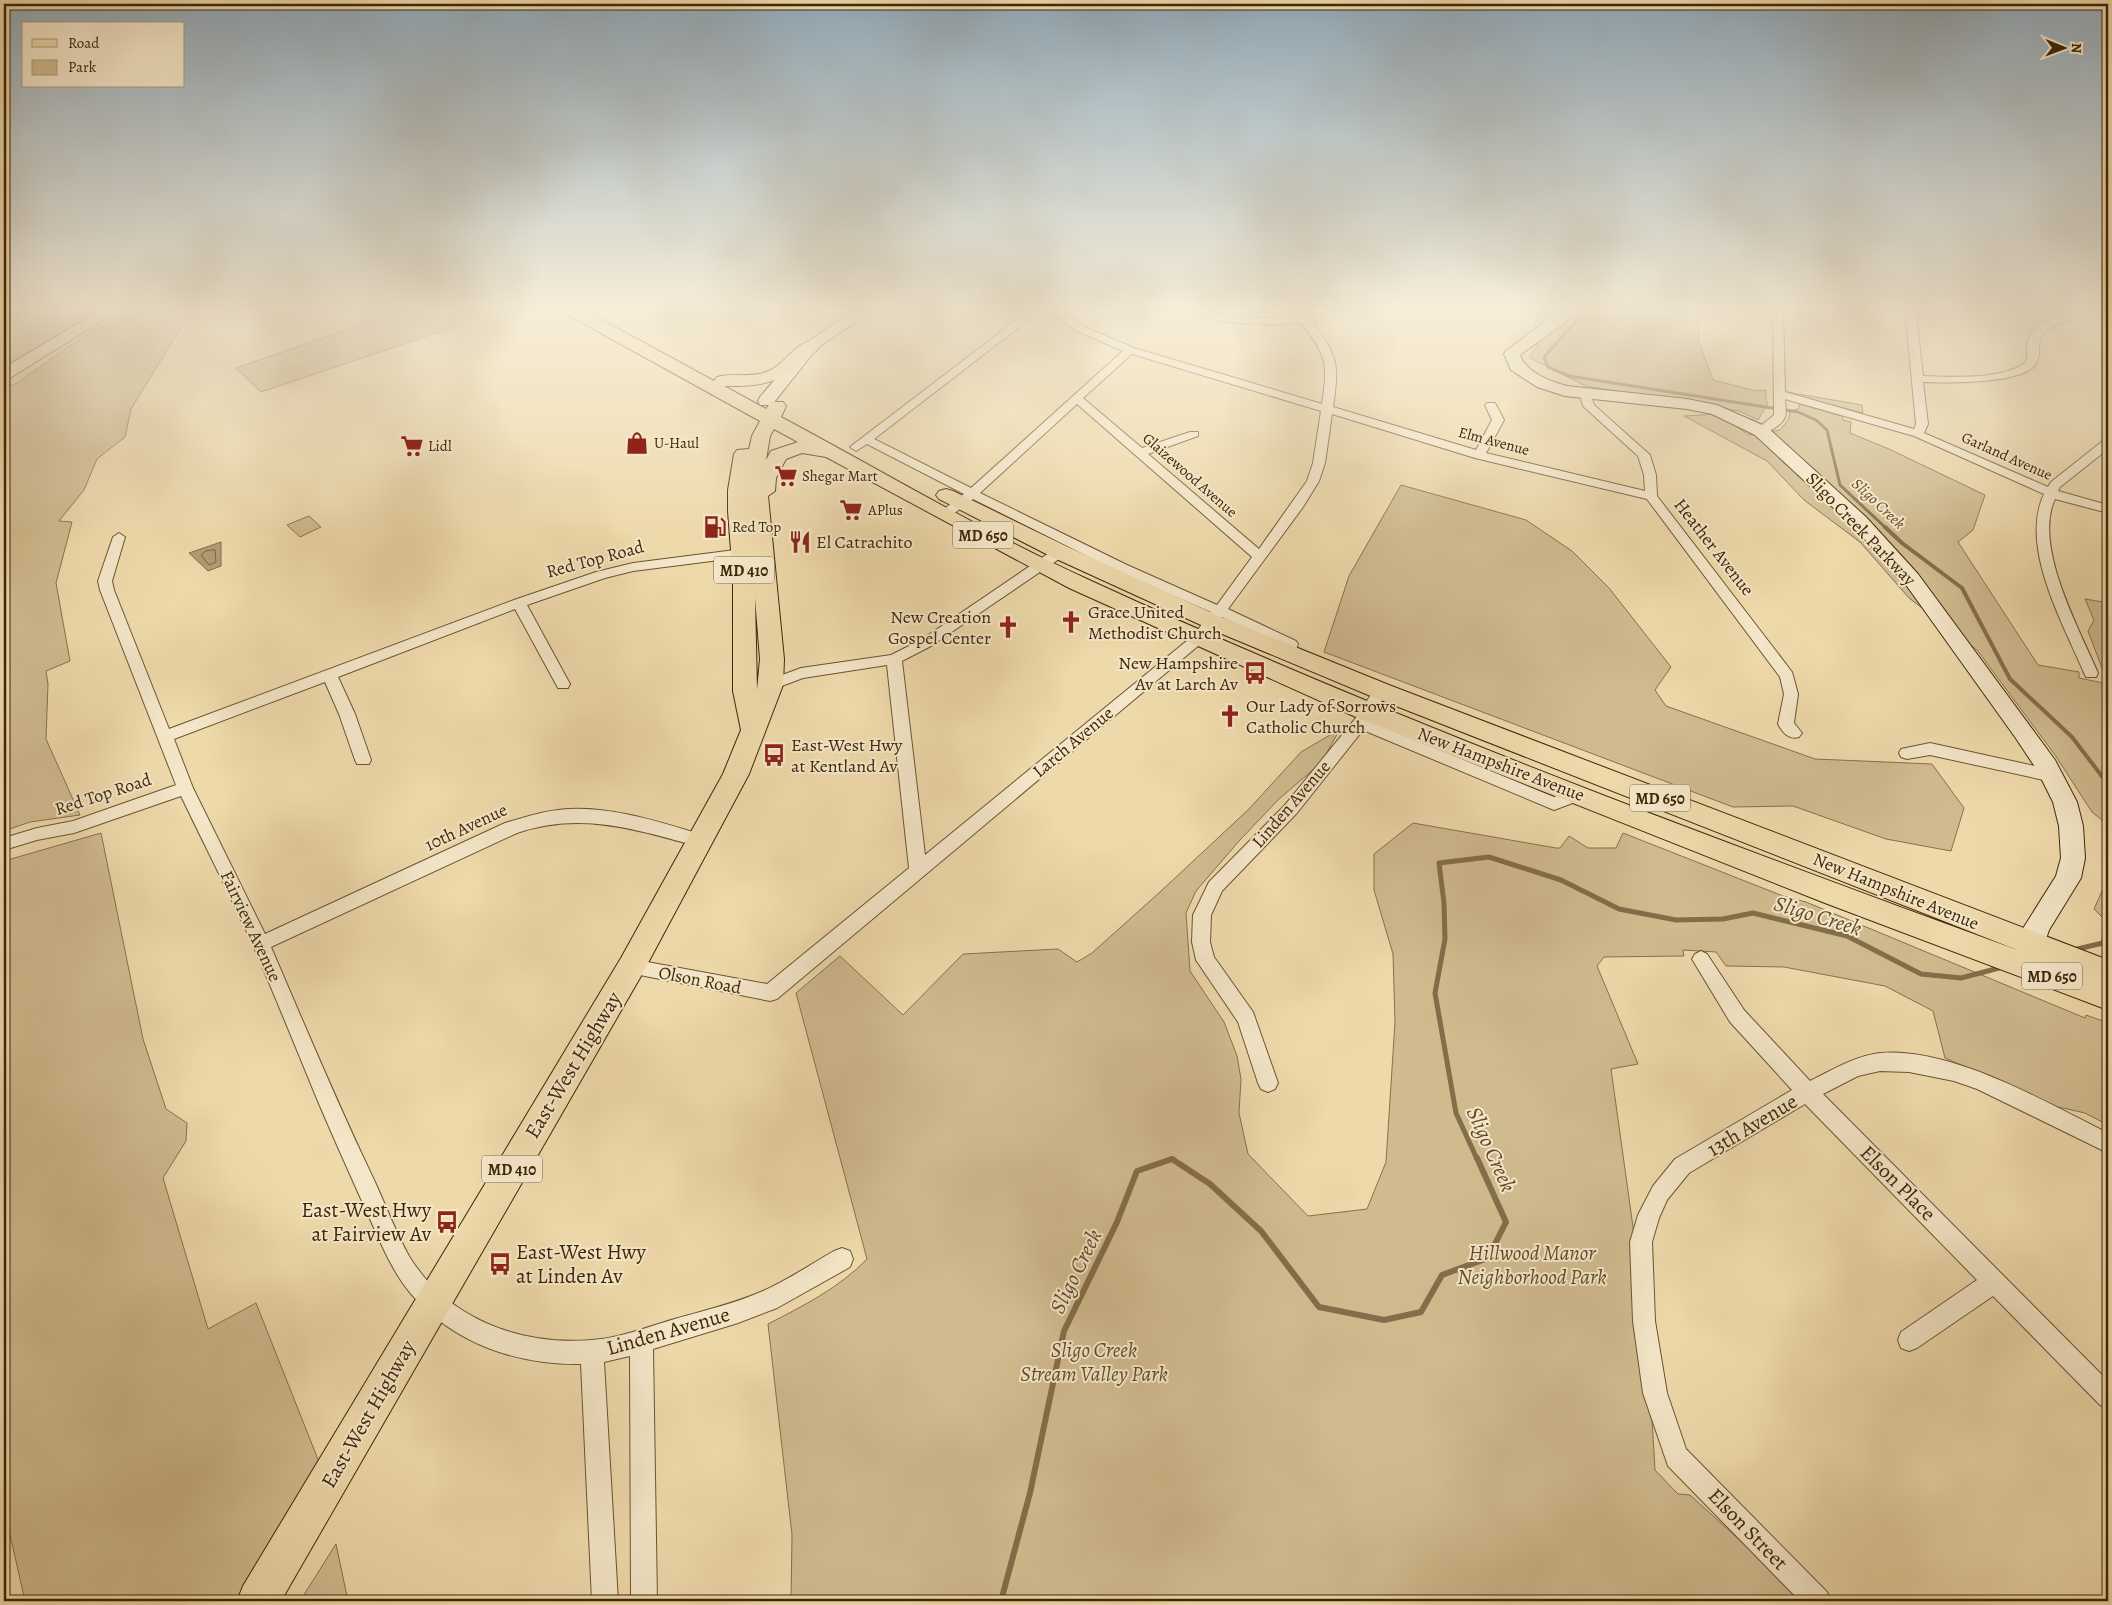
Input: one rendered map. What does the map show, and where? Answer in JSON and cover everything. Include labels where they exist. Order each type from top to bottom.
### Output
[{"type":"main road","name":"New Hampshire Avenue","points":[[715,383],[768,410],[861,443],[959,504],[1041,565],[1209,623],[1289,653],[1369,709],[1721,821],[2024,948],[2106,988]]},
{"type":"main road","name":"New Hampshire Avenue","points":[[726,383],[834,454],[959,504],[1209,623],[1369,709],[1836,895],[2024,948]]},
{"type":"main road","name":"East-West Highway","points":[[258,1601],[631,967],[736,774],[752,729],[772,685],[756,460],[768,410]]},
{"type":"main road","name":"MD 410","points":[[752,729],[745,691],[743,553],[738,490],[744,452],[768,410]]},
{"type":"main road","points":[[758,505],[765,491],[766,478],[778,455],[800,447],[834,454]]},
{"type":"street","name":"MD 410","points":[[768,410],[786,383]]},
{"type":"street","name":"MD 410","points":[[768,410],[791,383]]},
{"type":"street","points":[[861,443],[940,383]]},
{"type":"street","points":[[1094,383],[959,504],[1158,585],[1209,623]]},
{"type":"street","name":"Elm Avenue","points":[[1239,383],[1480,455],[1651,496]]},
{"type":"street","name":"Larch Avenue","points":[[770,993],[1209,623],[1300,504],[1313,481],[1318,463],[1330,383]]},
{"type":"street","name":"Sligo Creek Parkway","points":[[1542,383],[1564,391],[1694,405],[1723,412],[1761,431],[1859,521],[1911,578],[2024,731],[2053,776],[2065,802],[2071,826],[2073,858],[2068,878],[2024,948]]},
{"type":"street","points":[[1761,431],[1778,419],[1780,415],[1779,383]]},
{"type":"street","points":[[1918,434],[1922,424],[1919,383]]},
{"type":"street","name":"Heather Avenue","points":[[1586,394],[1589,406],[1644,455],[1650,474],[1651,496],[1744,617],[1786,676],[1791,694],[1786,724],[1794,733]]},
{"type":"street","name":"Garland Avenue","points":[[1779,397],[1918,434],[2067,499],[2108,509]]},
{"type":"street","name":"Glaizewood Avenue","points":[[1077,399],[1259,556]]},
{"type":"street","points":[[1480,455],[1498,420],[1491,405]]},
{"type":"street","points":[[1140,453],[1194,434]]},
{"type":"street","points":[[2091,673],[2053,581],[2043,549],[2042,536],[2047,502],[2056,486],[2108,443]]},
{"type":"street","name":"Fairview Avenue","points":[[119,538],[105,581],[107,590],[185,788],[261,944],[352,1157],[394,1247],[412,1278],[434,1301]]},
{"type":"street","points":[[772,685],[801,673],[894,659],[926,643],[1060,552]]},
{"type":"street","name":"Red Top Road","points":[[164,737],[519,603],[618,570],[743,553]]},
{"type":"street","points":[[519,603],[562,684]]},
{"type":"street","points":[[894,659],[918,870]]},
{"type":"street","points":[[329,674],[347,714],[363,760]]},
{"type":"street","name":"Linden Avenue","points":[[1268,1083],[1246,1018],[1206,960],[1201,942],[1202,915],[1215,887],[1291,809],[1369,709]]},
{"type":"street","points":[[1907,752],[1930,749],[2053,776]]},
{"type":"street","name":"Red Top Road","points":[[4,844],[37,834],[74,828],[185,788]]},
{"type":"street","name":"10th Avenue","points":[[261,944],[510,828],[543,818],[578,815],[602,816],[700,841]]},
{"type":"street","name":"Elson Place","points":[[1701,959],[1737,1016],[1807,1092],[2108,1397]]},
{"type":"street","name":"Olson Road","points":[[631,967],[770,993]]},
{"type":"street","name":"13th Avenue","points":[[1677,1457],[1655,1393],[1644,1321],[1641,1242],[1649,1215],[1660,1193],[1682,1166],[1807,1092],[1854,1068],[1880,1062],[1909,1063],[1954,1072],[1983,1082],[2108,1144]]},
{"type":"street","name":"Linden Avenue","points":[[434,1301],[455,1321],[490,1339],[537,1350],[592,1352],[641,1341],[760,1304],[842,1259]]},
{"type":"street","points":[[1909,1340],[1995,1281]]},
{"type":"street","points":[[641,1341],[644,1601]]},
{"type":"street","points":[[592,1352],[604,1601]]},
{"type":"street","name":"Elson Street","points":[[1677,1457],[1818,1601]]},
{"type":"green space","points":[[17,383],[147,383],[131,409],[125,437],[97,459],[84,490],[59,521],[72,522],[56,583],[70,661],[46,671],[48,684],[46,739],[80,815],[30,822],[4,831],[4,388]]},
{"type":"green space","points":[[252,383],[288,383],[261,392]]},
{"type":"green space","points":[[1580,383],[1724,383],[1756,391],[1766,390],[1766,402],[1768,403],[1758,420],[1739,411],[1586,386]]},
{"type":"green space","points":[[1787,392],[1862,405],[1863,413],[1793,395]]},
{"type":"green space","points":[[1800,404],[1842,416],[1843,420],[1851,422],[1850,433],[1889,449],[1985,495],[1973,530],[1958,542],[2038,665],[2079,672],[2079,678],[2108,684],[2108,860],[2107,839],[2102,820],[2092,812],[2055,755],[1977,650],[1909,598],[1860,542],[1804,500],[1767,461],[1684,416],[1718,414],[1749,435],[1780,430],[1789,419],[1790,411],[1798,409]]},
{"type":"green space","points":[[1401,485],[1526,520],[1572,551],[1609,588],[1671,667],[1655,690],[1666,706],[1815,759],[1932,764],[1964,808],[1951,851],[1886,839],[1793,806],[1733,807],[1324,652],[1349,576]]},
{"type":"green space","points":[[309,516],[321,527],[300,537],[287,525]]},
{"type":"green space","points":[[2108,590],[2108,684],[2088,631],[2094,620],[2085,599],[2103,602]]},
{"type":"green space","points":[[1340,729],[1321,763],[1279,799],[1240,840],[1196,891],[1186,913],[1190,971],[1224,1022],[1237,1056],[1241,1079],[1239,1113],[1248,1154],[1308,1216],[1367,1209],[1386,1162],[1395,1022],[1393,954],[1374,890],[1374,854],[1413,823],[1556,848],[1560,848],[1569,836],[1588,848],[1616,848],[1623,833],[1783,896],[1806,902],[2085,1018],[2086,1015],[2108,1023],[2108,1125],[2085,1113],[2058,1107],[1945,1058],[1933,1011],[1885,986],[1784,967],[1726,966],[1716,952],[1683,950],[1684,956],[1604,957],[1597,966],[1638,1064],[1611,1069],[1646,1320],[1655,1470],[1678,1494],[1690,1495],[1807,1601],[791,1601],[792,1535],[768,1324],[833,1288],[867,1259],[796,993],[840,956],[903,1015],[963,954],[1058,949],[1077,962],[1092,953],[1249,809],[1301,752]]},
{"type":"green space","points":[[101,833],[143,1039],[166,1109],[187,1123],[186,1141],[163,1178],[208,1329],[256,1303],[321,1467],[237,1601],[25,1601],[4,1508],[4,861]]},
{"type":"green space","points":[[2108,866],[2108,923],[2094,909],[2103,889]]},
{"type":"green space","points":[[336,1544],[348,1601],[300,1601]]},
{"type":"water","points":[[221,542],[221,566],[208,571],[189,553]]},
{"type":"waterway","name":"Sligo Creek","points":[[1613,383],[1798,412],[1816,420],[1827,430],[1840,485],[1887,529]]},
{"type":"waterway","name":"Sligo Creek","points":[[1885,527],[1902,543],[1962,588],[2010,679],[2072,737],[2104,779],[2106,807]]},
{"type":"waterway","name":"Sligo Creek","points":[[2105,806],[2108,853]]},
{"type":"waterway","name":"Sligo Creek","points":[[1477,1159],[1456,1113],[1435,993],[1445,939],[1444,903],[1439,863],[1489,857],[1561,880],[1619,909],[1676,920],[1723,919],[1753,913],[1847,936],[1921,974],[1961,978],[2003,967]]},
{"type":"waterway","name":"Sligo Creek","points":[[2073,950],[2103,943],[2108,925]]},
{"type":"waterway","name":"Sligo Creek","points":[[1172,1159],[1210,1184],[1261,1231],[1319,1307],[1384,1320],[1421,1312],[1442,1275],[1488,1258],[1506,1222],[1477,1158]]},
{"type":"waterway","name":"Sligo Creek","points":[[1001,1601],[1030,1493],[1064,1331],[1117,1222],[1137,1171],[1172,1159]]},
{"type":"place","name":"U-Haul","points":[[637,443]]},
{"type":"place","name":"Lidl","points":[[412,446]]},
{"type":"place","name":"Shegar Mart","points":[[786,476]]},
{"type":"place","name":"APlus","points":[[851,510]]},
{"type":"place","name":"Red Top","points":[[715,527]]},
{"type":"place","name":"El Catrachito","points":[[800,542]]},
{"type":"place","name":"Grace United Methodist Church","points":[[1071,622]]},
{"type":"place","name":"New Creation Gospel Center","points":[[1008,627]]},
{"type":"place","name":"New Hampshire Av at Larch Av","points":[[1255,673]]},
{"type":"place","name":"Our Lady of Sorrows Catholic Church","points":[[1230,716]]},
{"type":"place","name":"East-West Hwy at Kentland Av","points":[[774,755]]},
{"type":"place","name":"East-West Hwy at Fairview Av","points":[[447,1222]]},
{"type":"place","name":"East-West Hwy at Linden Av","points":[[500,1264]]},
{"type":"park label","name":"Hillwood Manor Neighborhood Park","points":[[1532,1265]]},
{"type":"park label","name":"Sligo Creek Stream Valley Park","points":[[1094,1362]]}]
